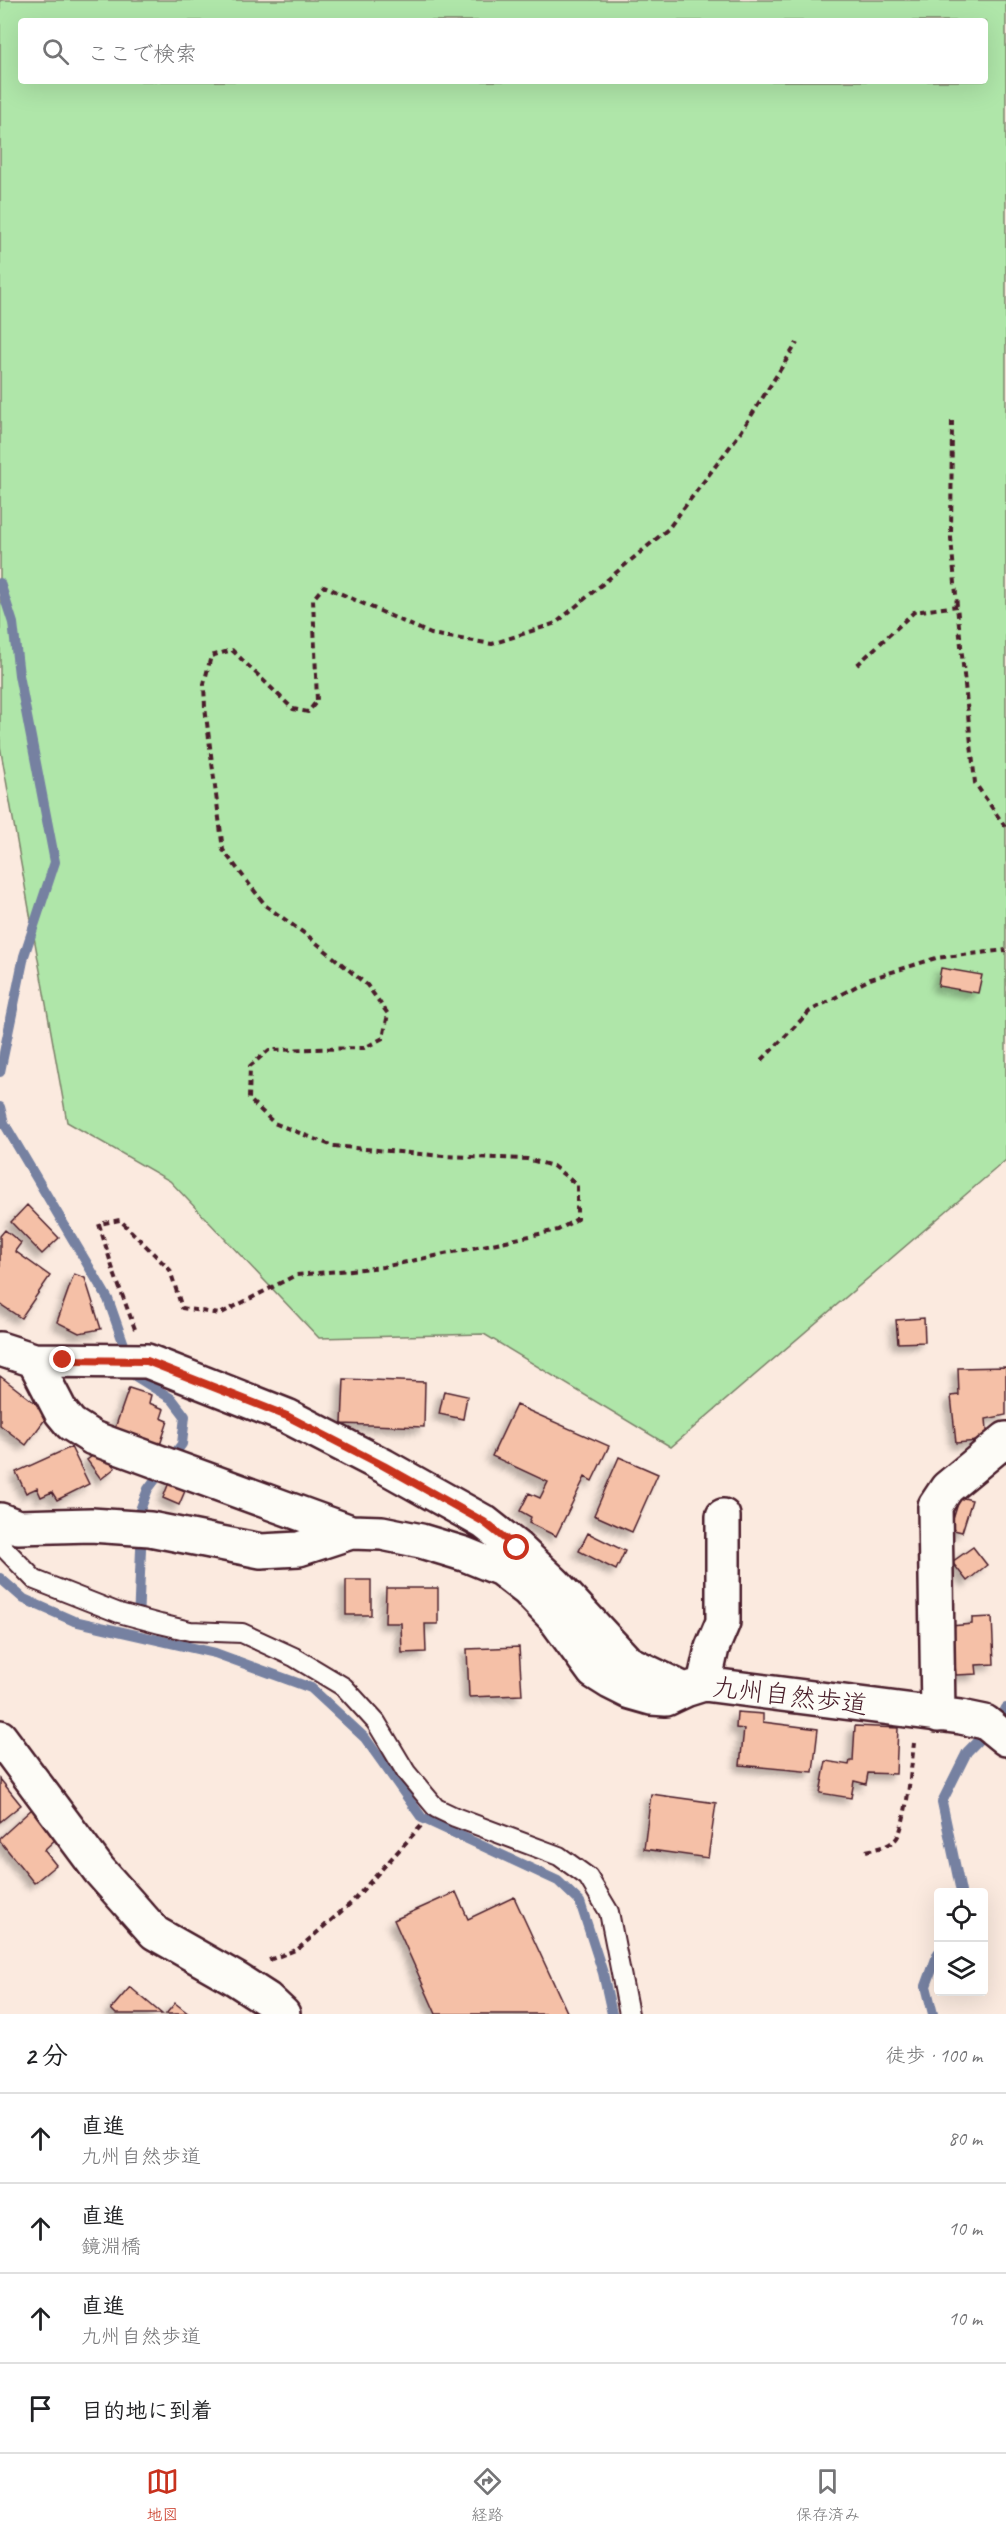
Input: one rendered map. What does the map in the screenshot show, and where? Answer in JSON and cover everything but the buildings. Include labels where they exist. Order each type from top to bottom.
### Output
[{"type":"street","points":[[0,1349],[34,1360],[61,1412],[71,1424],[93,1438],[351,1532],[382,1533],[421,1541],[464,1554],[501,1569],[528,1590],[553,1616],[594,1672],[630,1692],[651,1698],[666,1699],[694,1687],[723,1622],[723,1516]]},
{"type":"street","name":"九州自然歩道","points":[[34,1360],[145,1361],[287,1416],[384,1466],[484,1522],[517,1548],[554,1583],[627,1662],[694,1687],[985,1722],[1006,1739]]},
{"type":"street","points":[[939,1715],[935,1506],[947,1488],[1006,1439]]},
{"type":"street","points":[[0,1520],[18,1527],[134,1528],[261,1551],[299,1550],[351,1532]]},
{"type":"street","points":[[0,1737],[99,1870],[155,1933],[252,1989],[283,2014]]},
{"type":"lane","points":[[0,1544],[34,1580],[119,1613],[160,1624],[190,1631],[242,1633],[294,1657],[344,1687],[375,1722],[406,1772],[436,1808],[559,1856],[588,1877],[609,1911],[629,2014]]},
{"type":"path","points":[[145,1361],[99,1224],[120,1220],[170,1270],[182,1308],[220,1314],[296,1275],[383,1267],[558,1230],[577,1219],[577,1185],[553,1166],[527,1159],[443,1156],[333,1146],[274,1123],[249,1099],[250,1066],[269,1050],[364,1048],[383,1038],[388,1014],[368,985],[308,936],[266,906],[223,850],[205,707],[204,684],[211,656],[232,650],[293,708],[308,712],[317,701],[313,599],[324,586],[431,634],[492,644],[556,622],[668,529],[741,432],[797,344]]},
{"type":"path","points":[[952,421],[951,538],[975,783],[1006,828]]},
{"type":"path","points":[[857,665],[914,612],[957,606]]},
{"type":"path","points":[[762,1060],[810,1011],[870,979],[936,958],[1006,950]]},
{"type":"path","points":[[866,1851],[885,1847],[898,1837],[939,1715]]},
{"type":"path","points":[[262,1963],[298,1949],[351,1903],[390,1858],[411,1838]]},
{"type":"green space","points":[[0,0],[1006,0],[1006,1160],[671,1447],[484,1334],[319,1338],[170,1181],[67,1122],[0,746]]},
{"type":"waterway","points":[[0,583],[13,623],[19,675],[55,862],[24,956],[0,1072]]},
{"type":"waterway","points":[[0,1107],[4,1123],[108,1299],[135,1376],[172,1399],[185,1416],[182,1444],[148,1489],[140,1510],[138,1623]]},
{"type":"waterway","points":[[0,1578],[24,1599],[74,1621],[215,1653],[311,1688],[365,1738],[422,1818],[558,1881],[580,1902],[603,1973],[612,2014]]},
{"type":"waterway","points":[[960,1888],[942,1802],[967,1752],[1002,1716],[1006,1708]]},
{"type":"waterway","points":[[933,2014],[926,1986],[934,1964]]},
{"type":"route","points":[[63,1360],[147,1361],[287,1416],[384,1466],[484,1522],[517,1548]]}]
